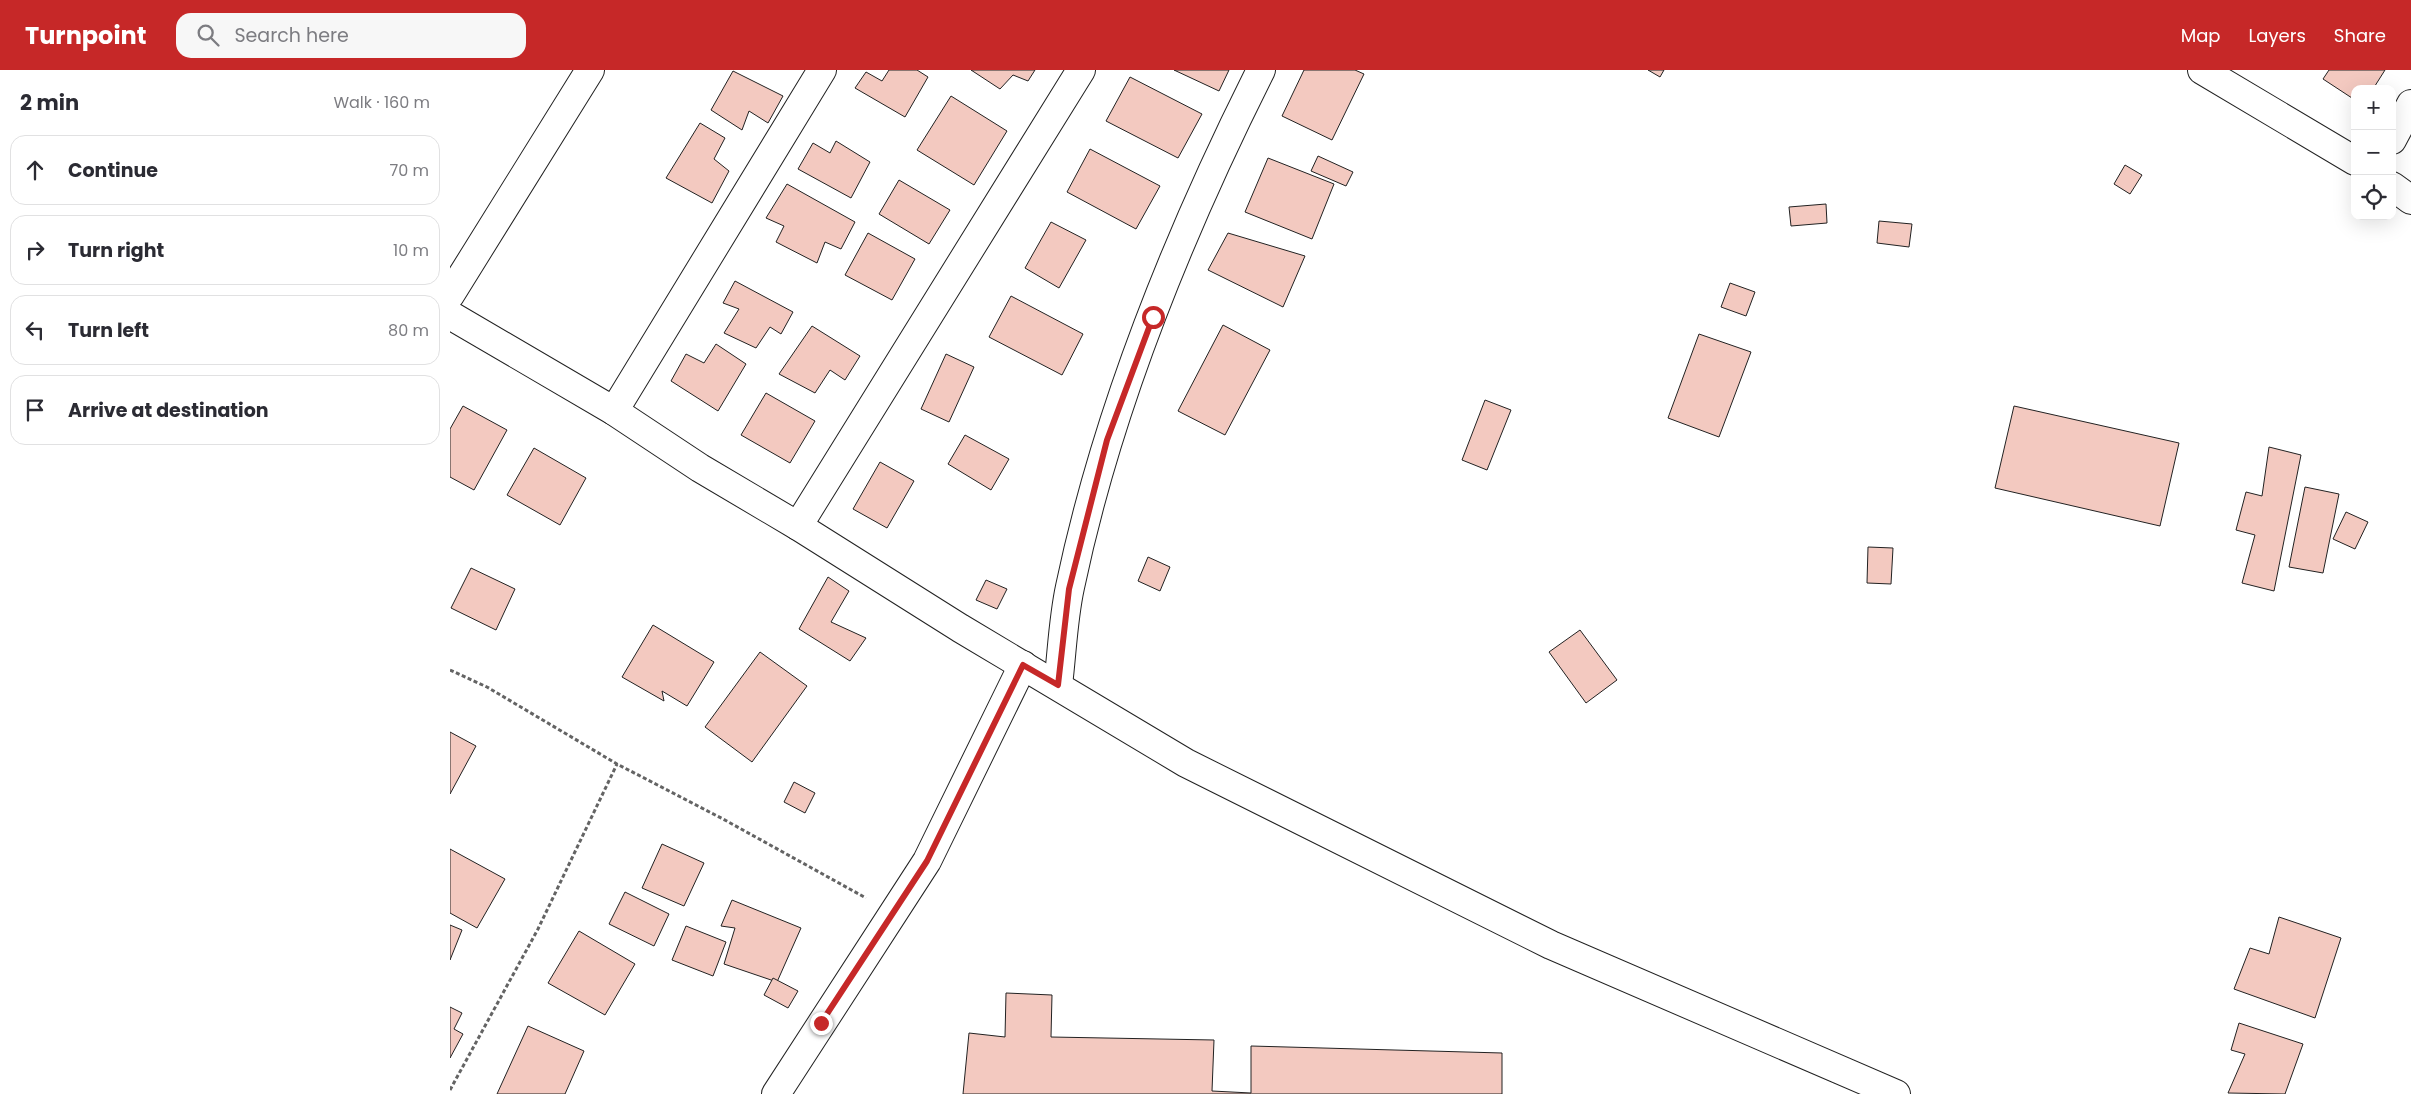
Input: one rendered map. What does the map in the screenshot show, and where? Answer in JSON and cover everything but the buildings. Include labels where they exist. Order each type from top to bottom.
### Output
[{"type":"street","points":[[450,295],[590,70]]},
{"type":"street","points":[[614,412],[822,70]]},
{"type":"street","points":[[798,526],[1081,70]]},
{"type":"street","points":[[1058,685],[1069,589],[1107,440],[1200,194],[1261,70]]},
{"type":"street","points":[[2205,71],[2351,159]]},
{"type":"street","points":[[2396,132],[2411,104]]},
{"type":"street","points":[[2396,189],[2411,200]]},
{"type":"street","points":[[450,315],[614,412],[700,468],[798,526],[944,618],[1186,763],[1551,945],[1896,1094]]},
{"type":"street","points":[[776,1094],[927,861],[1023,665]]},
{"type":"path","points":[[450,670],[487,688],[617,764],[723,819],[894,914]]},
{"type":"path","points":[[450,1090],[538,929],[617,764]]},
{"type":"route","points":[[821,1023],[927,861],[1023,665],[1058,685],[1069,589],[1107,440],[1153,317]]}]
